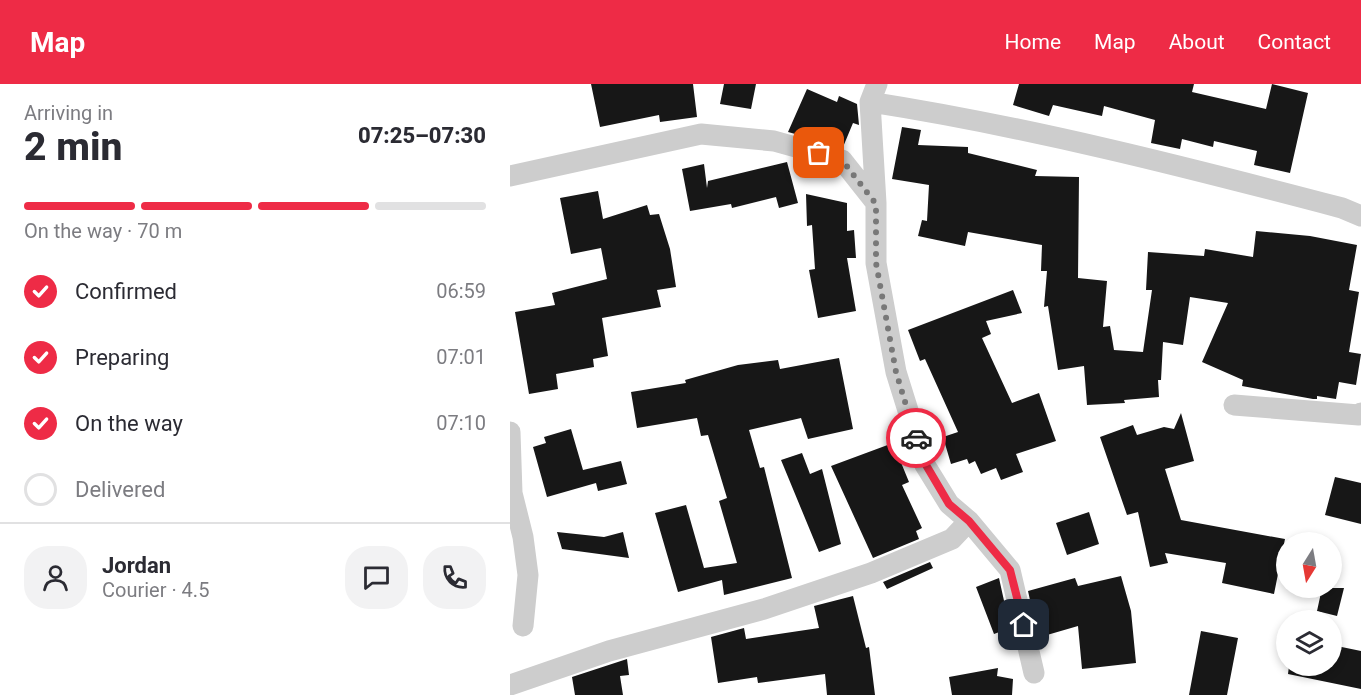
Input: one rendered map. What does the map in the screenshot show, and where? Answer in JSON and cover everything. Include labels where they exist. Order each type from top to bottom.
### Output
[{"type":"street","points":[[1034,673],[1010,570],[969,521],[949,504],[931,475],[911,422],[896,372],[876,263],[873,93],[953,115],[1121,151],[1342,208],[1361,216]]},
{"type":"street","points":[[510,176],[701,134],[774,141],[842,160],[876,204]]},
{"type":"street","points":[[1234,405],[1359,415],[1361,413]]},
{"type":"street","points":[[510,432],[512,493],[523,537],[528,575],[514,627]]},
{"type":"street","points":[[510,685],[609,651],[764,609],[871,573],[952,539],[969,521]]},
{"type":"building","points":[[591,84],[693,84],[697,117],[660,122],[659,115],[600,127]]},
{"type":"building","points":[[724,84],[756,84],[751,109],[720,104]]},
{"type":"building","points":[[1019,84],[1194,84],[1192,92],[1266,109],[1272,84],[1308,93],[1290,173],[1254,165],[1257,151],[1214,141],[1213,147],[1182,139],[1180,149],[1151,143],[1155,120],[1104,106],[1102,116],[1053,105],[1049,116],[1013,105]]},
{"type":"building","points":[[807,89],[837,102],[839,96],[857,104],[859,125],[853,123],[843,147],[788,132]]},
{"type":"building","points":[[902,127],[921,130],[918,145],[968,147],[968,153],[1037,170],[1035,176],[1079,177],[1078,278],[1107,281],[1103,327],[1110,326],[1114,350],[1143,352],[1152,290],[1146,290],[1148,252],[1204,256],[1205,249],[1253,257],[1256,231],[1310,236],[1357,245],[1349,290],[1359,292],[1349,352],[1361,354],[1356,385],[1339,382],[1336,399],[1317,396],[1317,399],[1313,399],[1242,386],[1243,380],[1202,362],[1228,303],[1190,297],[1183,345],[1163,342],[1161,380],[1158,380],[1159,397],[1124,400],[1125,403],[1087,405],[1084,366],[1058,370],[1048,306],[1044,307],[1047,271],[1041,271],[1042,245],[968,232],[965,246],[918,236],[922,220],[927,221],[929,185],[892,179]]},
{"type":"building","points":[[787,162],[798,203],[779,208],[776,197],[732,208],[731,204],[690,211],[682,169],[704,164],[707,188],[708,181]]},
{"type":"building","points":[[598,191],[603,219],[647,205],[650,215],[659,214],[670,249],[676,287],[657,290],[661,307],[602,318],[608,356],[593,359],[594,367],[556,374],[558,389],[529,394],[515,312],[555,305],[552,293],[607,279],[601,248],[571,254],[560,198]]},
{"type":"building","points":[[806,194],[847,203],[847,231],[854,230],[856,258],[847,258],[856,311],[818,318],[809,270],[815,269],[812,225],[807,226]]},
{"type":"building","points":[[1013,290],[1022,313],[986,321],[991,334],[982,338],[1012,403],[1039,393],[1056,441],[1016,454],[1023,472],[1001,480],[996,468],[981,474],[975,461],[969,464],[967,459],[951,464],[943,437],[958,432],[925,359],[920,361],[908,330]]},
{"type":"building","points":[[839,358],[853,429],[808,439],[801,418],[749,430],[760,468],[764,467],[792,578],[724,595],[722,580],[678,592],[655,513],[686,505],[704,568],[737,563],[719,501],[727,498],[708,435],[701,436],[697,418],[637,428],[631,392],[686,383],[685,380],[738,365],[778,360],[780,369]]},
{"type":"building","points":[[1181,413],[1194,461],[1165,469],[1181,520],[1276,537],[1274,594],[1222,583],[1226,563],[1165,553],[1168,563],[1150,567],[1138,512],[1127,515],[1100,437],[1133,425],[1137,435],[1164,427],[1174,429]]},
{"type":"building","points":[[571,429],[583,470],[621,461],[627,484],[598,491],[596,483],[547,497],[533,447],[546,443],[544,437]]},
{"type":"building","points":[[893,443],[909,482],[902,485],[922,528],[916,531],[919,539],[873,558],[831,466]]},
{"type":"building","points":[[802,453],[810,474],[822,469],[841,544],[819,552],[781,460]]},
{"type":"building","points":[[1335,477],[1361,483],[1361,524],[1325,515]]},
{"type":"building","points":[[1089,512],[1099,544],[1067,555],[1056,523]]},
{"type":"building","points":[[557,532],[604,537],[623,532],[629,558],[562,549]]},
{"type":"building","points":[[930,562],[933,568],[887,589],[883,582]]},
{"type":"building","points":[[1121,576],[1131,611],[1136,663],[1082,669],[1078,626],[1047,635],[1042,616],[1034,618],[1028,591],[1075,578],[1078,586]]},
{"type":"building","points":[[999,578],[1010,628],[994,634],[976,587]]},
{"type":"building","points":[[853,596],[866,648],[869,647],[875,695],[827,695],[825,674],[758,683],[757,677],[718,683],[711,637],[744,628],[746,639],[819,628],[814,606]]},
{"type":"building","points":[[1320,598],[1342,598],[1338,610],[1317,610]]},
{"type":"building","points":[[1201,631],[1238,638],[1227,695],[1189,695]]},
{"type":"building","points":[[1342,647],[1361,651],[1361,689],[1298,676],[1342,676]]},
{"type":"building","points":[[627,659],[629,675],[620,676],[623,695],[575,695],[572,677]]},
{"type":"building","points":[[998,668],[997,676],[1013,679],[1012,695],[952,695],[949,677]]},
{"type":"way so far","points":[[819,153],[842,160],[876,204],[876,263],[896,372],[916,438]]},
{"type":"route","points":[[916,438],[926,465],[949,504],[969,521],[1010,570],[1024,625]]}]
